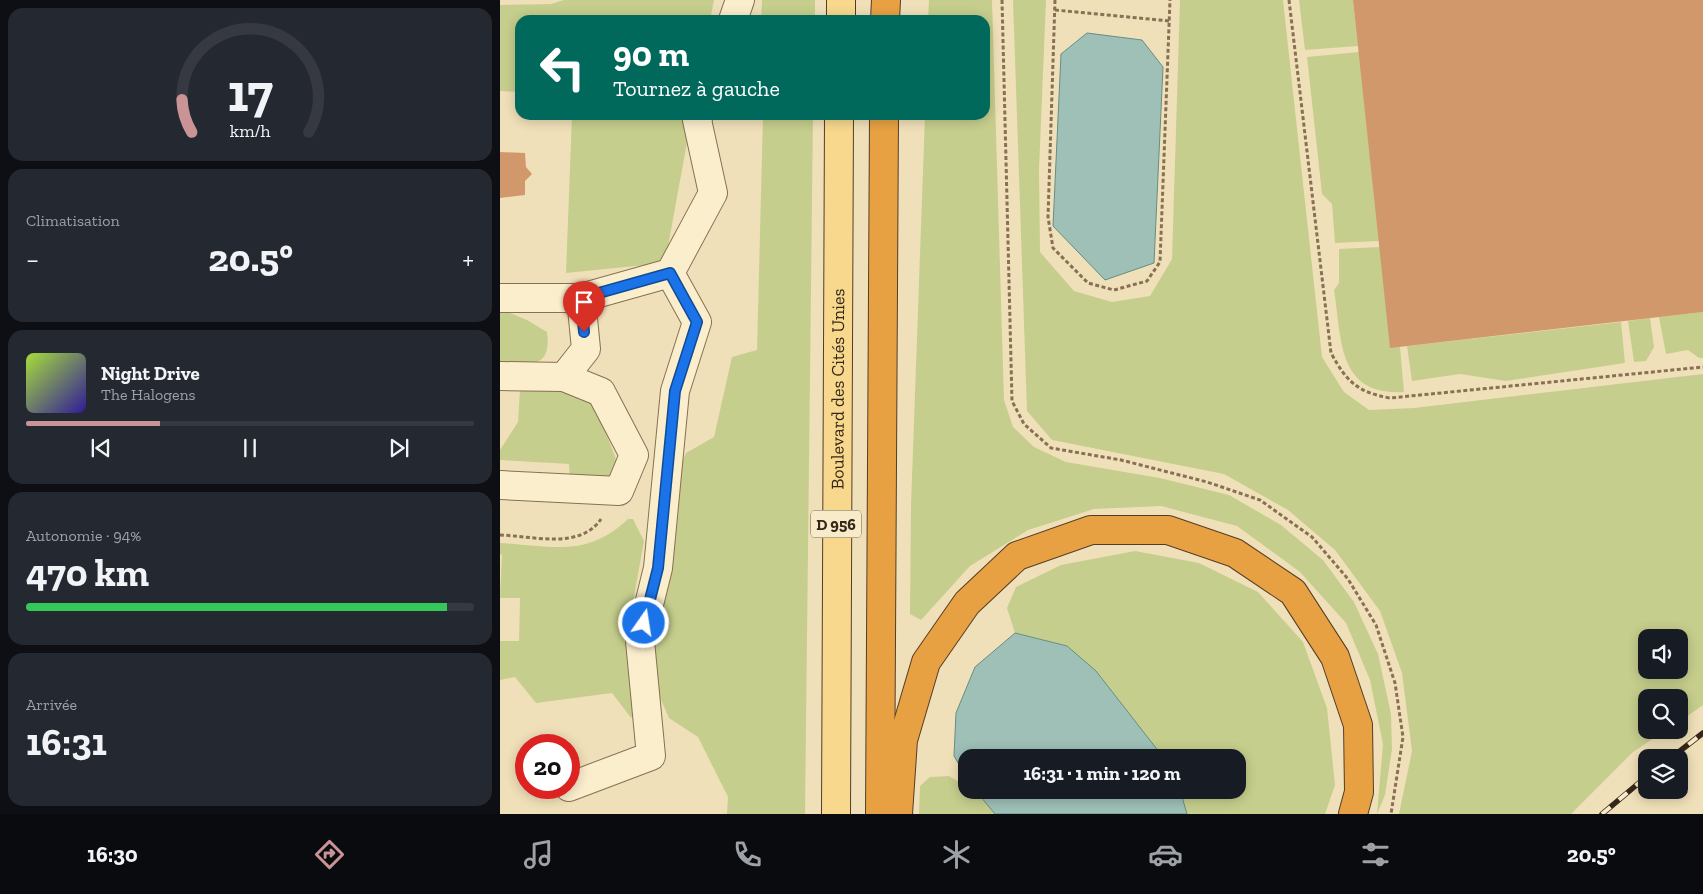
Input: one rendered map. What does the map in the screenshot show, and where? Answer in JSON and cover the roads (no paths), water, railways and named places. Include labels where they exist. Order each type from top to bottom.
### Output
[{"type":"highway","points":[[885,15],[886,0]]},
{"type":"highway","name":"D 956","points":[[880,814],[884,120]]},
{"type":"highway","points":[[898,814],[904,740],[926,662],[967,603],[1017,556],[1091,530],[1168,530],[1235,553],[1293,592],[1334,657],[1358,725],[1359,792],[1353,814]]},
{"type":"main road","points":[[841,0],[841,15]]},
{"type":"main road","name":"Boulevard des Cités Unies","points":[[836,814],[839,120]]},
{"type":"lane","points":[[735,15],[740,0]]},
{"type":"lane","points":[[500,298],[581,298],[670,273],[713,193],[697,120]]},
{"type":"lane","points":[[580,783],[651,756],[640,641],[658,568],[675,391],[697,322],[670,273]]},
{"type":"lane","points":[[564,377],[586,349],[581,298]]},
{"type":"lane","points":[[500,376],[564,377],[601,392],[634,456],[619,491],[500,485]]},
{"type":"water","points":[[1087,33],[1142,40],[1163,67],[1154,263],[1105,280],[1053,226],[1061,54]]},
{"type":"water","points":[[1015,633],[1067,646],[1096,671],[1157,749],[958,749],[958,763],[954,756],[956,713],[975,667]]},
{"type":"water","points":[[982,799],[1183,799],[1187,814],[995,814]]},
{"type":"railway","points":[[1683,749],[1703,733]]},
{"type":"railway","points":[[1602,814],[1638,784]]}]
